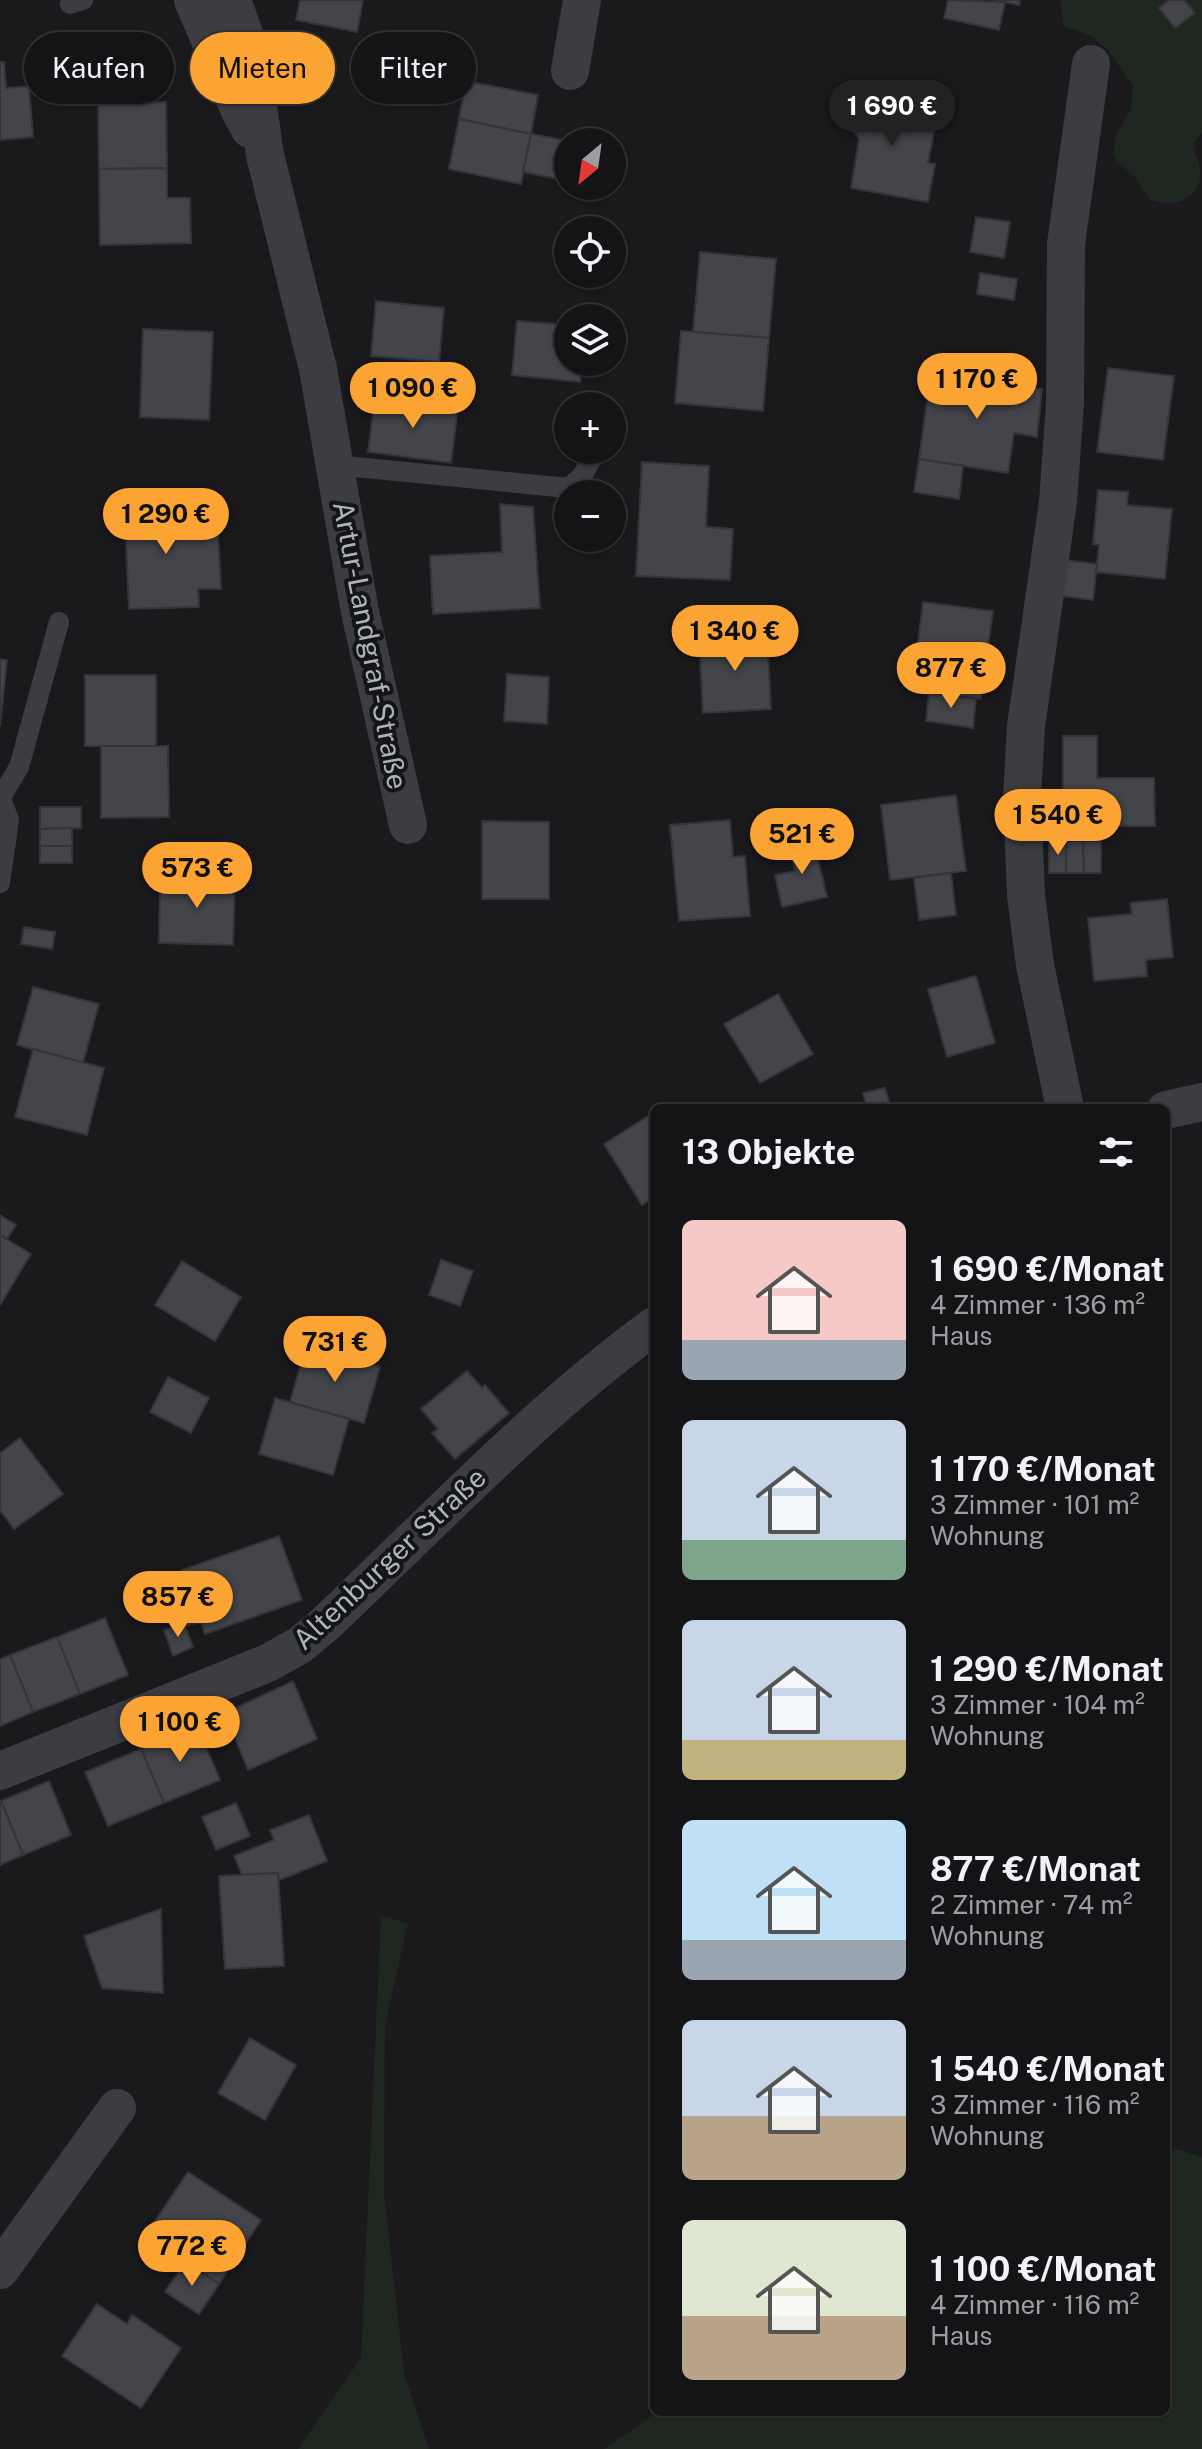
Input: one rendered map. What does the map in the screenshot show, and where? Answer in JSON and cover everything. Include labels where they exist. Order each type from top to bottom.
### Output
[{"type":"street","name":"Artur-Landgraf-Straße","points":[[193,0],[240,111],[265,155]]},
{"type":"street","name":"Artur-Landgraf-Straße","points":[[232,0],[250,51],[265,155],[318,369],[360,612],[408,825]]},
{"type":"street","points":[[570,71],[582,0]]},
{"type":"street","points":[[1064,1104],[1035,965],[1026,895],[1022,797],[1026,726],[1058,502],[1065,403],[1066,244],[1091,64]]},
{"type":"street","points":[[1170,1109],[1202,1102]]},
{"type":"street","name":"Altenburger Straße","points":[[0,1771],[268,1663],[300,1645],[507,1449],[599,1366],[650,1329]]},
{"type":"street","points":[[0,2270],[117,2108]]},
{"type":"lane","name":"Artur-Landgraf-Straße","points":[[335,465],[568,488],[582,476],[589,464]]},
{"type":"lane","points":[[0,883],[9,820],[0,797],[19,767],[59,622]]},
{"type":"shaded area","points":[[1060,0],[1202,0],[1202,133],[1193,144],[1200,170],[1196,189],[1184,200],[1167,203],[1149,199],[1134,176],[1116,161],[1113,154],[1116,136],[1131,109],[1133,85],[1106,48],[1089,35],[1064,26]]},
{"type":"shaded area","points":[[381,1916],[408,1923],[385,2025],[384,2192],[404,2373],[429,2449],[298,2449],[361,2358]]},
{"type":"shaded area","points":[[1170,2147],[1202,2157],[1202,2449],[604,2449],[652,2416],[1170,2416]]},
{"type":"building","points":[[300,0],[363,0],[357,32],[296,20]]},
{"type":"building","points":[[948,0],[1005,2],[999,30],[944,18]]},
{"type":"building","points":[[994,0],[1020,0],[1019,5]]},
{"type":"building","points":[[1169,0],[1184,0],[1195,13],[1175,28],[1159,8]]},
{"type":"building","points":[[0,62],[4,62],[6,88],[24,86],[24,104],[30,104],[33,137],[0,140]]},
{"type":"building","points":[[476,83],[538,95],[531,134],[459,119],[462,104],[476,104]]},
{"type":"building","points":[[895,84],[923,126],[937,117],[928,163],[935,164],[928,202],[851,188],[859,139],[845,117]]},
{"type":"building","points":[[98,104],[166,104],[167,168],[99,169]]},
{"type":"building","points":[[459,119],[531,134],[521,184],[449,169]]},
{"type":"building","points":[[531,134],[554,138],[554,178],[523,172]]},
{"type":"building","points":[[167,168],[167,198],[190,198],[191,243],[100,245],[99,169]]},
{"type":"building","points":[[976,217],[1010,222],[1004,258],[970,252]]},
{"type":"building","points":[[700,252],[776,259],[769,338],[693,332]]},
{"type":"building","points":[[980,273],[1017,279],[1014,300],[977,294]]},
{"type":"building","points":[[376,301],[444,308],[439,362],[371,356]]},
{"type":"building","points":[[517,321],[554,324],[554,376],[581,376],[580,382],[512,375]]},
{"type":"building","points":[[143,329],[213,332],[209,420],[140,417]]},
{"type":"building","points":[[681,331],[769,338],[763,411],[675,403]]},
{"type":"building","points":[[1108,368],[1174,376],[1163,460],[1097,452]]},
{"type":"building","points":[[931,372],[1042,389],[1037,437],[1014,433],[1008,473],[919,459]]},
{"type":"building","points":[[375,397],[458,408],[451,463],[368,452]]},
{"type":"building","points":[[919,459],[963,466],[959,499],[914,492]]},
{"type":"building","points":[[642,462],[709,466],[706,527],[733,529],[730,580],[636,576]]},
{"type":"building","points":[[1098,490],[1128,492],[1127,505],[1172,509],[1165,579],[1096,572],[1099,545],[1093,544]]},
{"type":"building","points":[[177,495],[178,535],[218,534],[221,589],[198,589],[199,607],[129,609],[124,497]]},
{"type":"building","points":[[500,504],[533,507],[540,608],[433,614],[430,556],[502,552]]},
{"type":"building","points":[[1065,560],[1097,564],[1093,600],[1062,596]]},
{"type":"building","points":[[923,602],[993,611],[981,699],[912,690]]},
{"type":"building","points":[[767,634],[771,709],[703,713],[699,637]]},
{"type":"building","points":[[0,659],[7,660],[0,726]]},
{"type":"building","points":[[507,674],[549,677],[547,724],[504,721]]},
{"type":"building","points":[[85,675],[156,675],[156,746],[85,746]]},
{"type":"building","points":[[929,693],[976,699],[973,728],[926,721]]},
{"type":"building","points":[[1063,736],[1097,736],[1097,778],[1154,778],[1155,826],[1063,826]]},
{"type":"building","points":[[101,746],[168,746],[169,817],[101,818]]},
{"type":"building","points":[[956,795],[966,871],[890,880],[881,805]]},
{"type":"building","points":[[40,807],[81,807],[81,828],[40,829]]},
{"type":"building","points":[[730,820],[733,857],[745,856],[750,916],[679,921],[670,825]]},
{"type":"building","points":[[482,821],[549,822],[549,899],[482,899]]},
{"type":"building","points":[[72,828],[72,846],[40,846],[40,829]]},
{"type":"building","points":[[813,838],[827,897],[782,907],[775,875],[795,871],[789,844]]},
{"type":"building","points":[[1049,841],[1066,841],[1066,873],[1049,873]]},
{"type":"building","points":[[1066,841],[1083,841],[1084,873],[1066,873]]},
{"type":"building","points":[[1083,841],[1101,841],[1101,873],[1084,873]]},
{"type":"building","points":[[40,846],[72,846],[72,863],[40,863]]},
{"type":"building","points":[[951,873],[956,915],[919,920],[914,878]]},
{"type":"building","points":[[160,876],[235,878],[233,945],[159,943]]},
{"type":"building","points":[[1167,899],[1173,957],[1146,960],[1147,976],[1094,981],[1088,918],[1132,914],[1130,903]]},
{"type":"building","points":[[24,927],[55,932],[52,949],[21,944]]},
{"type":"building","points":[[976,976],[995,1043],[947,1057],[928,989]]},
{"type":"building","points":[[33,987],[99,1004],[83,1063],[17,1045]]},
{"type":"building","points":[[778,994],[813,1054],[760,1083],[724,1024]]},
{"type":"building","points":[[33,1049],[104,1068],[87,1135],[15,1117]]},
{"type":"building","points":[[885,1088],[890,1104],[866,1104],[863,1093]]},
{"type":"building","points":[[650,1115],[650,1200],[642,1205],[604,1144]]},
{"type":"building","points":[[0,1215],[16,1225],[7,1239],[0,1235]]},
{"type":"building","points":[[0,1235],[31,1254],[0,1305]]},
{"type":"building","points":[[441,1260],[473,1271],[460,1306],[429,1295]]},
{"type":"building","points":[[182,1261],[241,1297],[215,1341],[155,1305]]},
{"type":"building","points":[[306,1346],[380,1367],[364,1423],[290,1402]]},
{"type":"building","points":[[467,1371],[482,1388],[485,1385],[509,1413],[455,1459],[432,1433],[438,1429],[421,1409]]},
{"type":"building","points":[[168,1377],[209,1398],[191,1433],[150,1412]]},
{"type":"building","points":[[275,1398],[349,1419],[333,1475],[259,1454]]},
{"type":"building","points":[[20,1438],[63,1494],[14,1529],[0,1510],[0,1453]]},
{"type":"building","points":[[279,1536],[302,1600],[205,1634],[182,1570]]},
{"type":"building","points":[[187,1584],[201,1622],[185,1627],[172,1589]]},
{"type":"building","points":[[105,1618],[128,1675],[80,1694],[57,1637]]},
{"type":"building","points":[[184,1623],[193,1647],[173,1656],[164,1630]]},
{"type":"building","points":[[57,1637],[80,1694],[33,1712],[10,1655]]},
{"type":"building","points":[[10,1655],[33,1712],[0,1726],[0,1659]]},
{"type":"building","points":[[293,1681],[317,1739],[248,1770],[225,1713]]},
{"type":"building","points":[[197,1726],[220,1780],[164,1803],[141,1749]]},
{"type":"building","points":[[141,1749],[164,1803],[108,1826],[85,1772]]},
{"type":"building","points":[[49,1781],[71,1835],[23,1855],[1,1801]]},
{"type":"building","points":[[0,1802],[23,1855],[0,1865]]},
{"type":"building","points":[[236,1803],[250,1836],[216,1850],[202,1817]]},
{"type":"building","points":[[309,1815],[327,1861],[279,1880],[278,1873],[242,1875],[234,1856],[274,1840],[270,1830]]},
{"type":"building","points":[[278,1873],[284,1966],[225,1969],[219,1876]]},
{"type":"building","points":[[161,1909],[163,1993],[102,1988],[84,1936]]},
{"type":"building","points":[[250,2038],[296,2065],[265,2120],[218,2093]]},
{"type":"building","points":[[188,2172],[261,2220],[219,2284],[145,2236]]},
{"type":"building","points":[[185,2262],[219,2284],[199,2314],[165,2292]]},
{"type":"building","points":[[97,2304],[127,2324],[132,2315],[181,2348],[141,2408],[62,2356]]}]
